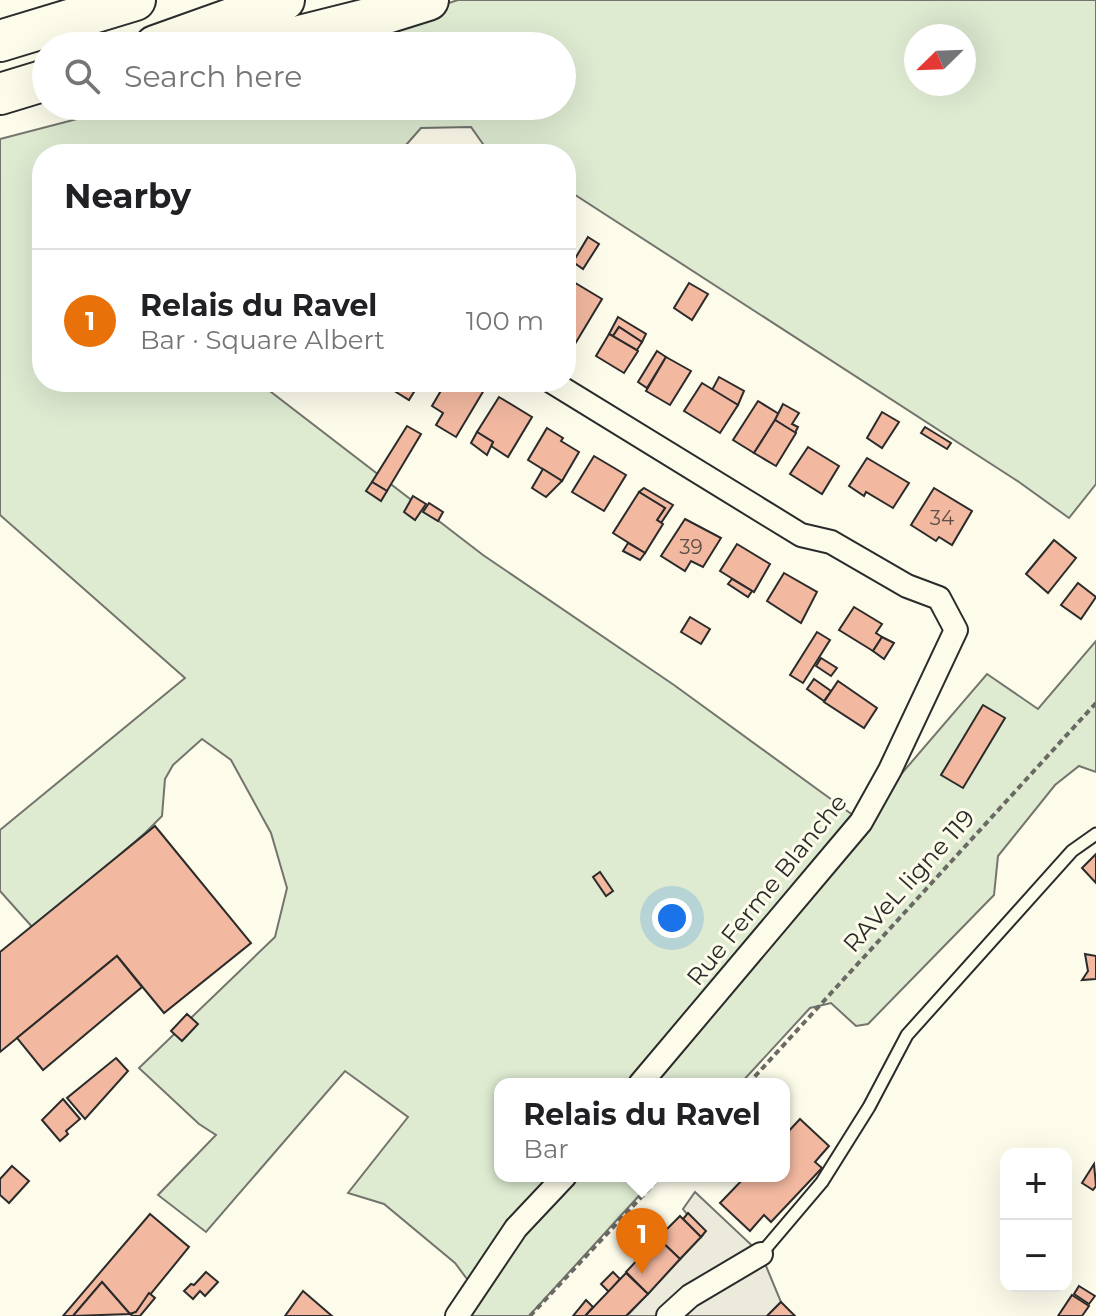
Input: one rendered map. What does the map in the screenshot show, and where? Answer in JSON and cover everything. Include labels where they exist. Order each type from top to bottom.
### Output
[{"type":"highway","points":[[0,41],[135,0]]},
{"type":"highway","points":[[194,32],[284,0]]},
{"type":"highway","points":[[290,32],[366,0]]},
{"type":"highway","points":[[315,32],[428,0]]},
{"type":"highway","points":[[0,94],[32,84]]},
{"type":"street","name":"Rue Ferme Blanche","points":[[568,392],[801,535],[831,542],[907,586],[939,598],[956,630],[952,643],[935,670],[921,708],[861,822],[645,1078]]},
{"type":"street","points":[[457,1316],[516,1228],[559,1182]]},
{"type":"street","points":[[668,1316],[690,1296],[761,1254]]},
{"type":"lane","points":[[761,1254],[822,1182],[869,1107],[907,1035],[1072,851],[1096,834]]},
{"type":"path","name":"RAVeL ligne 119","points":[[753,1078],[1096,703]]},
{"type":"path","points":[[530,1316],[655,1182]]},
{"type":"green space","points":[[458,0],[1096,0],[1096,484],[1069,518],[1019,482],[576,195],[576,144],[483,144],[471,127],[421,128],[407,144],[32,144],[32,392],[271,392],[483,555],[674,685],[861,821],[987,674],[1038,709],[1096,641],[1096,772],[1079,766],[1055,785],[998,856],[994,895],[868,1024],[856,1026],[831,1003],[810,1008],[746,1078],[494,1078],[494,1182],[652,1182],[529,1316],[451,1316],[470,1283],[455,1263],[384,1204],[348,1193],[408,1117],[345,1071],[206,1232],[158,1195],[216,1135],[199,1124],[139,1068],[275,937],[287,888],[271,833],[231,760],[202,739],[173,765],[165,779],[162,816],[34,929],[0,891],[0,830],[185,678],[0,515],[0,139],[73,120],[576,120],[576,32],[358,32]]},
{"type":"shaded area","points":[[695,1192],[761,1254],[781,1302],[767,1316],[627,1316],[703,1235],[683,1209]]},
{"type":"building","points":[[588,237],[599,244],[583,269],[576,264],[576,257]]},
{"type":"building","points":[[576,283],[602,299],[576,342]]},
{"type":"building","points":[[689,283],[708,294],[692,320],[674,308]]},
{"type":"building","points":[[618,317],[646,334],[642,342],[619,327],[613,336],[609,334]]},
{"type":"building","points":[[619,327],[642,342],[637,350],[613,336]]},
{"type":"building","points":[[609,334],[638,351],[624,373],[596,356]]},
{"type":"building","points":[[657,351],[666,357],[647,388],[638,382]]},
{"type":"building","points":[[666,357],[691,371],[670,405],[646,391]]},
{"type":"building","points":[[719,377],[744,391],[738,405],[712,390]]},
{"type":"building","points":[[702,383],[738,405],[720,433],[684,411]]},
{"type":"building","points":[[396,392],[414,392],[409,400]]},
{"type":"building","points":[[440,392],[483,392],[456,437],[436,425],[443,413],[432,406]]},
{"type":"building","points":[[499,397],[532,417],[508,457],[477,432]]},
{"type":"building","points":[[758,401],[779,414],[754,453],[733,440]]},
{"type":"building","points":[[783,404],[799,413],[792,424],[798,427],[795,433],[775,420]]},
{"type":"building","points":[[882,412],[899,422],[882,448],[867,438]]},
{"type":"building","points":[[775,420],[796,433],[776,466],[754,453]]},
{"type":"building","points":[[407,426],[421,434],[387,491],[372,482]]},
{"type":"building","points":[[925,427],[951,443],[947,449],[921,433]]},
{"type":"building","points":[[547,428],[579,452],[562,481],[528,460]]},
{"type":"building","points":[[477,432],[493,442],[487,455],[471,443]]},
{"type":"building","points":[[808,447],[839,466],[822,494],[790,474]]},
{"type":"building","points":[[594,456],[626,475],[604,511],[572,492]]},
{"type":"building","points":[[867,458],[909,483],[893,508],[849,486]]},
{"type":"building","points":[[543,469],[562,481],[546,497],[532,488]]},
{"type":"building","points":[[372,482],[387,491],[381,501],[366,491]]},
{"type":"building","points":[[644,488],[673,505],[661,523],[657,520],[665,508],[639,492]]},
{"type":"building","points":[[934,488],[972,511],[952,545],[939,537],[936,541],[911,525]]},
{"type":"building","points":[[639,492],[665,508],[657,520],[663,524],[645,553],[613,533]]},
{"type":"building","points":[[413,496],[426,504],[415,520],[404,512]]},
{"type":"building","points":[[429,503],[443,512],[438,521],[423,512]]},
{"type":"building","points":[[685,519],[721,538],[703,567],[691,561],[685,571],[661,556]]},
{"type":"building","points":[[1054,540],[1076,558],[1048,593],[1026,574]]},
{"type":"building","points":[[628,543],[645,553],[640,560],[623,551]]},
{"type":"building","points":[[737,544],[770,564],[754,592],[720,571]]},
{"type":"building","points":[[784,573],[817,592],[801,623],[767,601]]},
{"type":"building","points":[[732,579],[752,591],[748,597],[728,584]]},
{"type":"building","points":[[1078,583],[1096,597],[1081,619],[1061,605]]},
{"type":"building","points":[[854,607],[882,624],[876,633],[882,637],[873,651],[839,630]]},
{"type":"building","points":[[690,617],[710,629],[701,644],[681,632]]},
{"type":"building","points":[[817,632],[830,640],[803,683],[790,675]]},
{"type":"building","points":[[882,637],[894,643],[884,659],[873,651]]},
{"type":"building","points":[[821,658],[837,668],[831,676],[816,666]]},
{"type":"building","points":[[814,679],[831,691],[824,701],[807,689]]},
{"type":"building","points":[[838,681],[877,708],[864,728],[824,702]]},
{"type":"building","points":[[983,705],[1005,718],[963,788],[941,775]]},
{"type":"building","points":[[155,826],[251,943],[164,1013],[117,956],[0,1052],[0,952]]},
{"type":"building","points":[[1096,854],[1096,883],[1082,868]]},
{"type":"building","points":[[600,872],[613,891],[606,896],[593,877]]},
{"type":"building","points":[[1085,954],[1096,956],[1096,979],[1082,980],[1088,971]]},
{"type":"building","points":[[117,956],[142,987],[43,1070],[17,1038]]},
{"type":"building","points":[[187,1014],[198,1024],[182,1041],[171,1031]]},
{"type":"building","points":[[116,1058],[128,1071],[85,1119],[67,1098]]},
{"type":"building","points":[[63,1099],[80,1119],[60,1141],[42,1120]]},
{"type":"building","points":[[800,1119],[829,1146],[815,1162],[822,1168],[771,1222],[764,1215],[750,1231],[720,1203],[740,1182],[790,1182],[790,1130]]},
{"type":"building","points":[[1094,1164],[1096,1186],[1093,1190],[1082,1183]]},
{"type":"building","points":[[12,1166],[29,1181],[9,1203],[0,1195],[0,1179]]},
{"type":"building","points":[[688,1213],[706,1231],[701,1237],[683,1219]]},
{"type":"building","points":[[150,1214],[189,1247],[136,1312],[130,1314],[102,1282],[73,1316],[63,1316]]},
{"type":"building","points":[[680,1216],[701,1237],[680,1259],[658,1238]]},
{"type":"building","points":[[658,1238],[680,1259],[648,1294],[626,1272]]},
{"type":"building","points":[[206,1272],[218,1282],[205,1296],[200,1291],[193,1299],[184,1291]]},
{"type":"building","points":[[613,1272],[620,1279],[609,1292],[601,1284]]},
{"type":"building","points":[[626,1273],[648,1294],[626,1316],[585,1316]]},
{"type":"building","points":[[102,1282],[130,1314],[73,1316]]},
{"type":"building","points":[[1079,1286],[1095,1296],[1089,1304],[1074,1294]]},
{"type":"building","points":[[303,1291],[332,1316],[285,1316]]},
{"type":"building","points":[[149,1293],[155,1298],[140,1316],[130,1314],[136,1312]]},
{"type":"building","points":[[1072,1295],[1089,1306],[1082,1316],[1058,1316]]},
{"type":"building","points":[[586,1300],[593,1307],[585,1316],[573,1316]]},
{"type":"building","points":[[781,1302],[795,1316],[767,1316]]},
{"type":"place","name":"Relais du Ravel","points":[[642,1274]]}]
